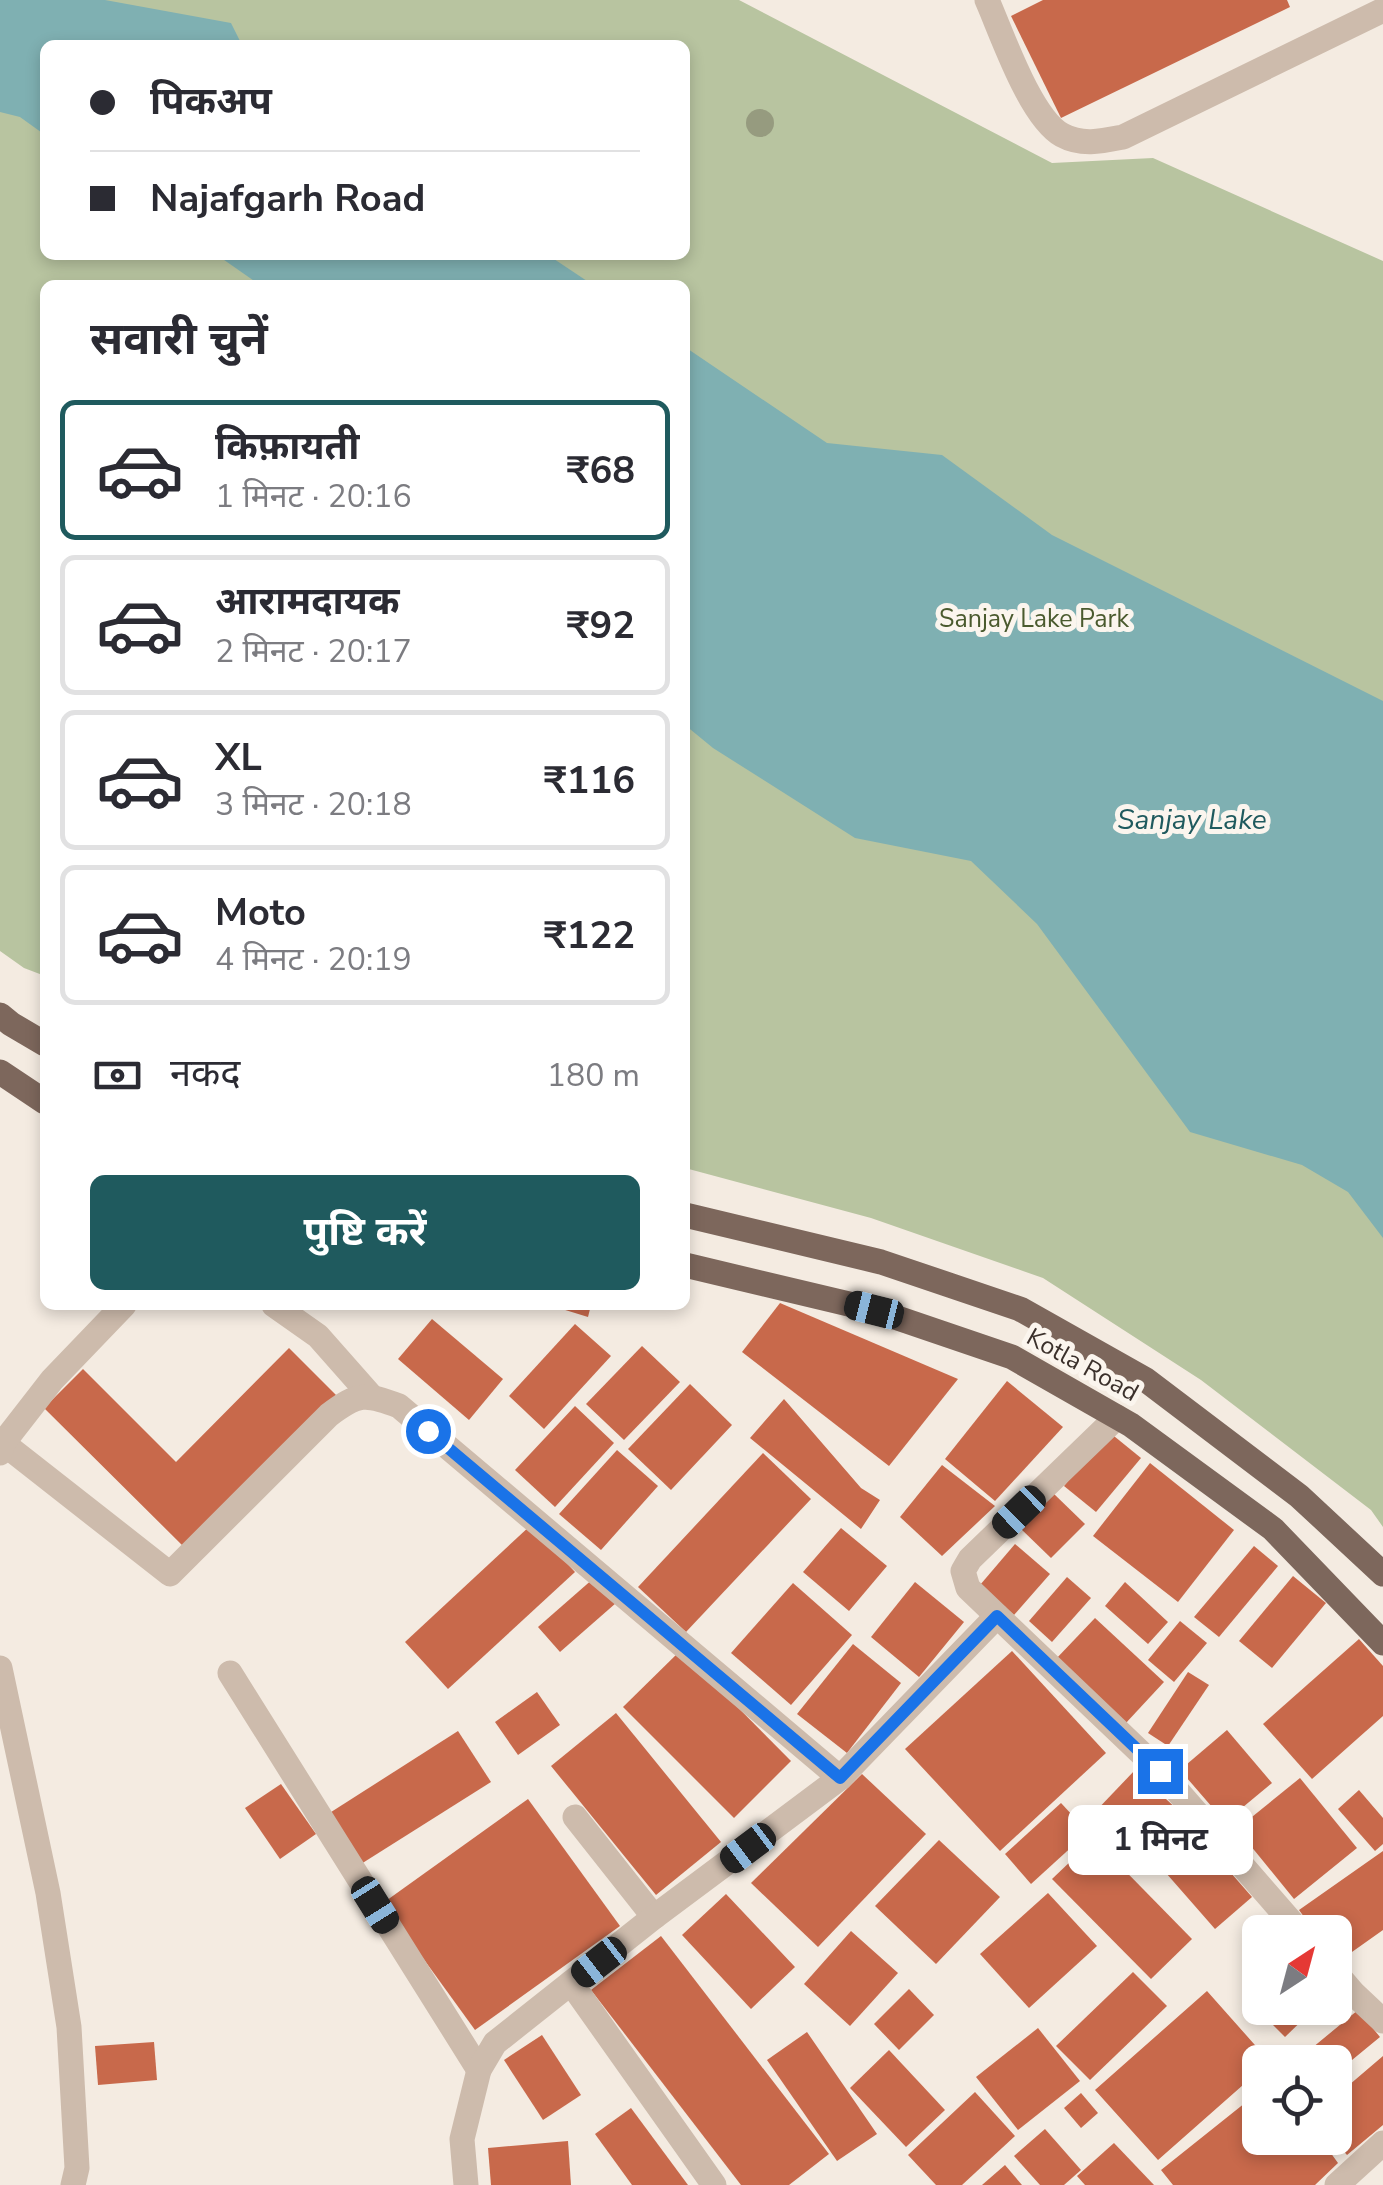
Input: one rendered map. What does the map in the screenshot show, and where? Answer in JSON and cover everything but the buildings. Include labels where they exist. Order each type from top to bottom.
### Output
[{"type":"main road","points":[[0,1015],[40,1041]]},
{"type":"main road","points":[[0,1072],[40,1099]]},
{"type":"main road","name":"Kotla Road","points":[[690,1216],[881,1262],[1020,1309],[1146,1380],[1299,1496],[1383,1574]]},
{"type":"main road","name":"Kotla Road","points":[[690,1266],[874,1310],[1012,1357],[1116,1417],[1273,1528],[1383,1643]]},
{"type":"street","points":[[987,0],[1036,110],[1062,135],[1091,143],[1124,137],[1383,10]]},
{"type":"street","points":[[119,1310],[52,1380],[2,1448],[170,1574],[329,1416],[349,1400],[371,1396]]},
{"type":"street","points":[[281,1310],[318,1336],[371,1396],[398,1406],[840,1778]]},
{"type":"street","points":[[1116,1417],[962,1571],[968,1588],[1160,1771],[1285,1915]]},
{"type":"street","points":[[466,2185],[462,2140],[479,2070],[495,2043],[654,1917],[840,1778],[997,1616]]},
{"type":"street","points":[[0,1668],[48,1893],[69,2027],[78,2168],[73,2185]]},
{"type":"street","points":[[230,1674],[479,2070]]},
{"type":"street","points":[[575,1817],[654,1917]]},
{"type":"street","points":[[571,1984],[714,2185]]},
{"type":"street","points":[[1352,1989],[1383,2021]]},
{"type":"street","points":[[1337,2185],[1383,2143]]},
{"type":"green space","name":"Sanjay Lake Park","points":[[0,0],[739,0],[1052,163],[1153,158],[1383,261],[1383,1527],[1371,1510],[1201,1380],[1043,1278],[871,1218],[690,1169],[690,280],[40,280],[40,974],[0,951]]},
{"type":"water","points":[[0,0],[105,0],[231,23],[240,40],[40,40],[40,131],[20,117],[0,112]]},
{"type":"water","points":[[224,260],[556,260],[586,280],[253,280]]},
{"type":"water","name":"Sanjay Lake","points":[[690,350],[827,443],[942,455],[1052,535],[1383,701],[1383,1238],[1348,1192],[1302,1165],[1190,1132],[1037,924],[971,861],[855,838],[713,748],[690,729]]},
{"type":"route","points":[[428,1431],[840,1778],[997,1616],[1160,1771]]}]
